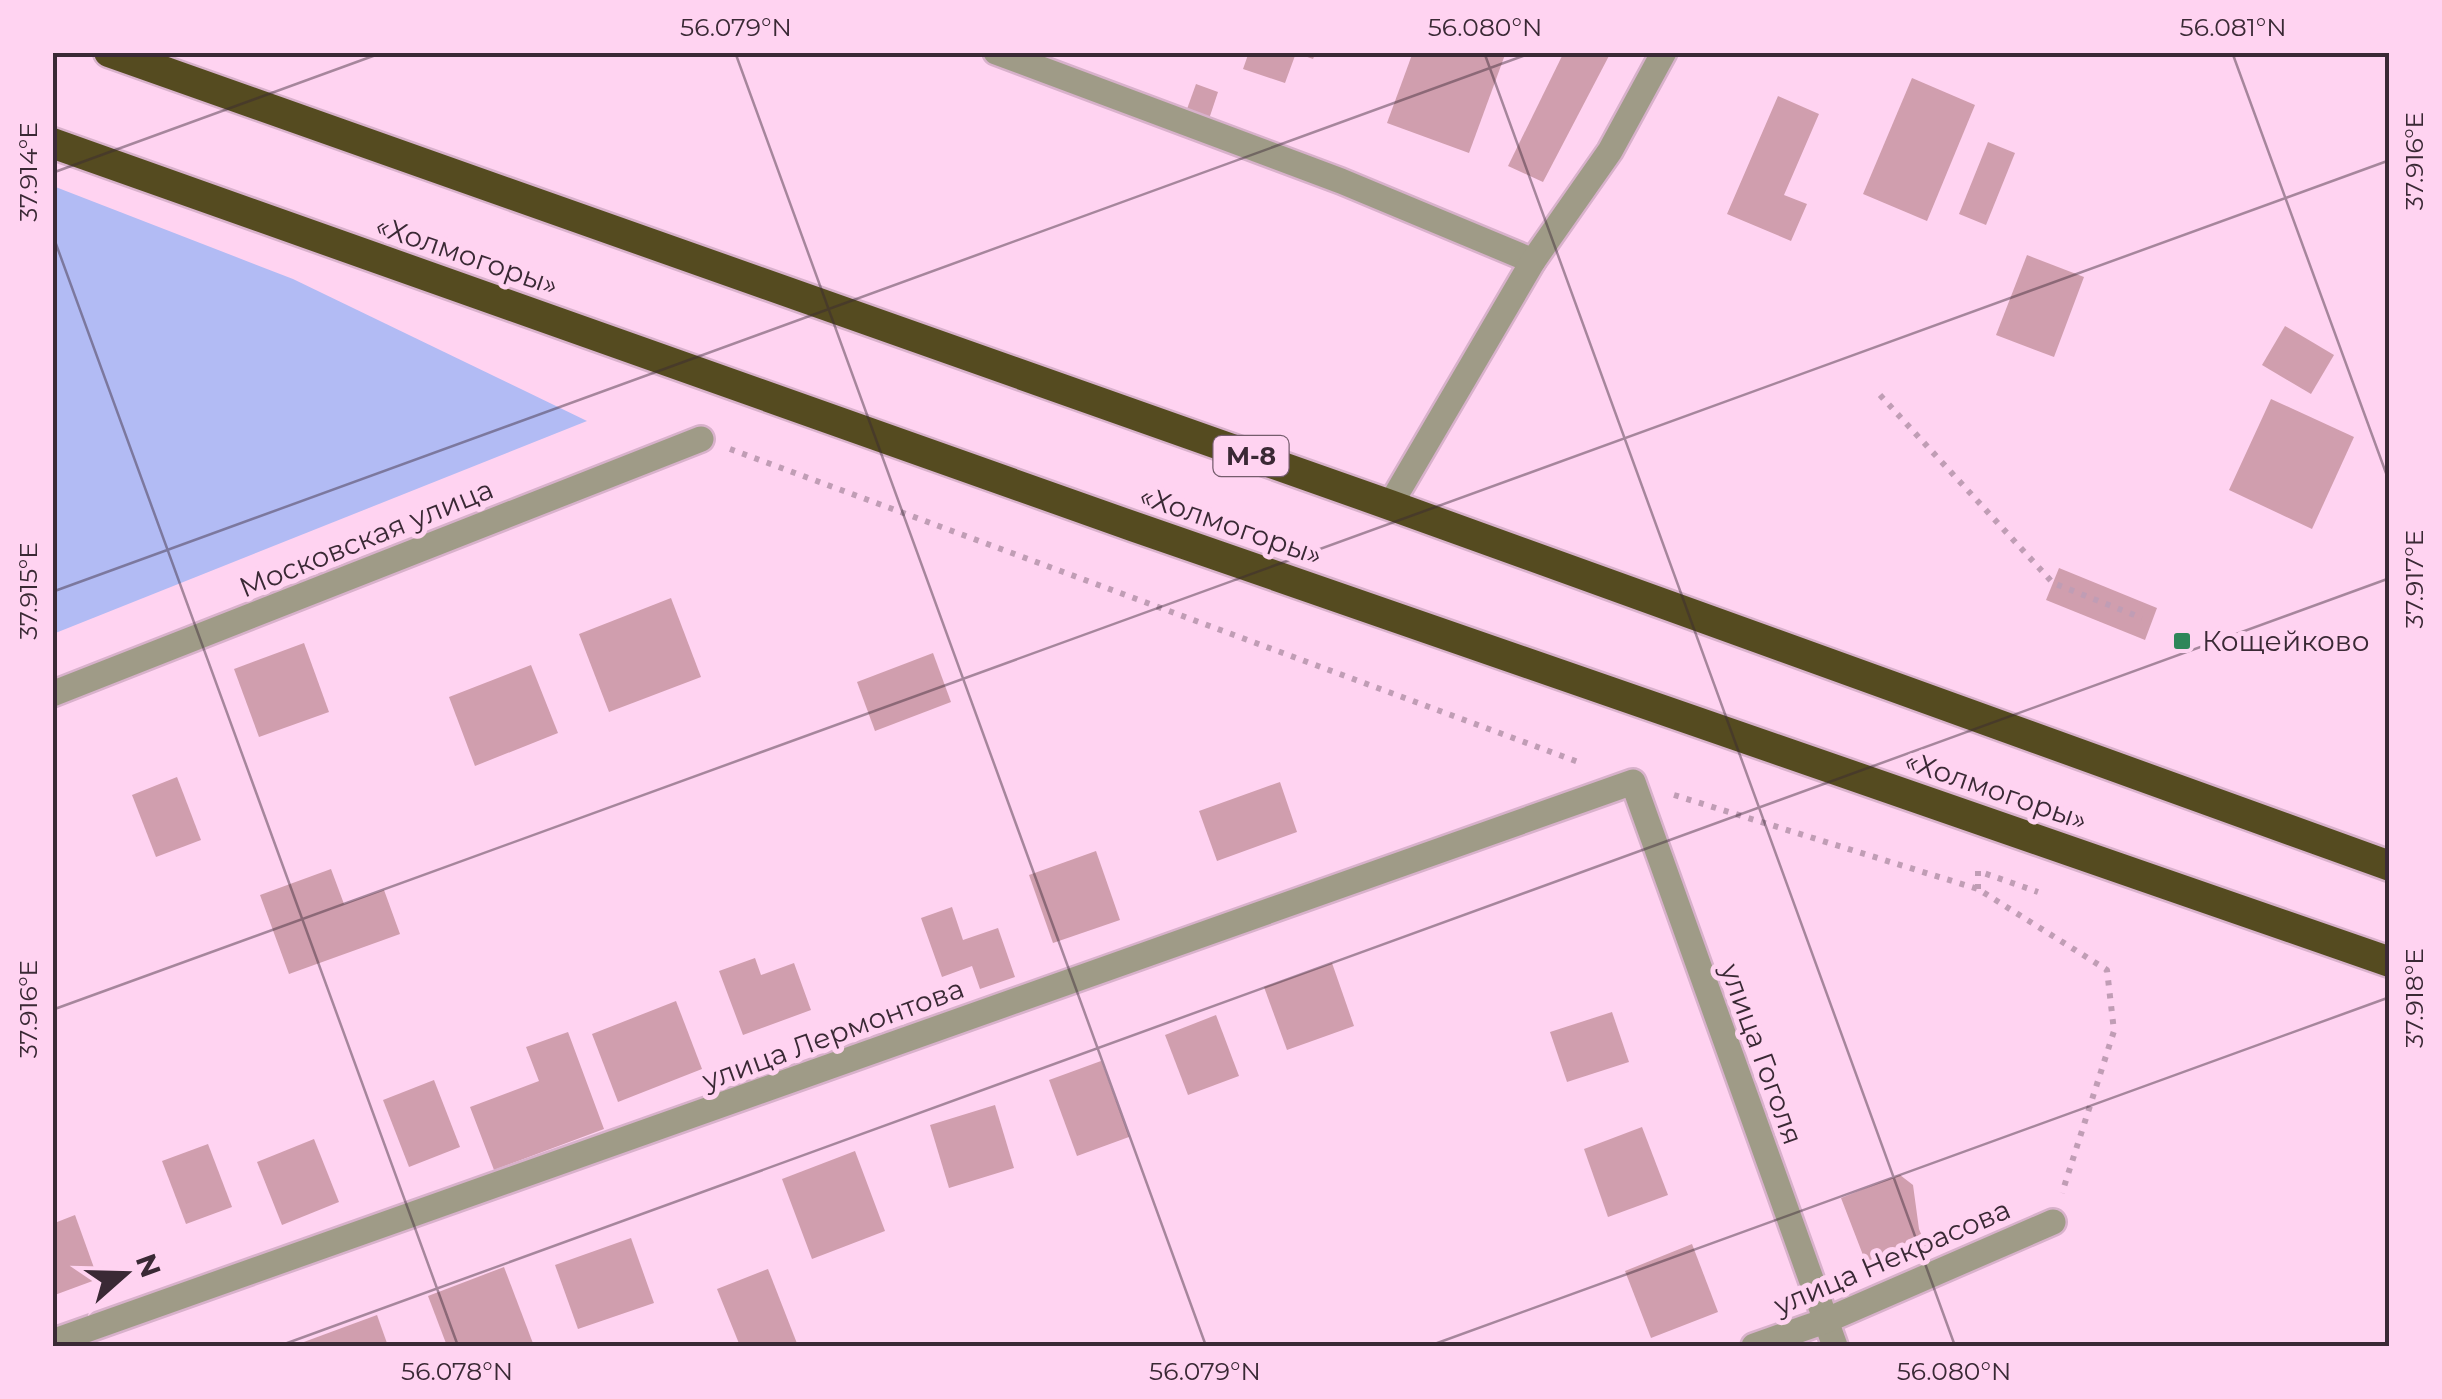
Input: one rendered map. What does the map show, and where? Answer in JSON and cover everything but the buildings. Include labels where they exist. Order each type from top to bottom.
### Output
[{"type":"highway","name":"М-8","points":[[109,52],[1390,505],[2390,866]]},
{"type":"highway","name":"«Холмогоры»","points":[[52,143],[1135,526],[2390,962]]},
{"type":"street","points":[[996,52],[1340,182],[1533,261]]},
{"type":"street","points":[[1390,505],[1533,261],[1610,152],[1664,52]]},
{"type":"street","name":"Московская улица","points":[[52,694],[700,439]]},
{"type":"street","name":"улица Гоголя","points":[[1633,782],[1834,1346]]},
{"type":"street","name":"улица Лермонтова","points":[[52,1342],[1633,782]]},
{"type":"street","name":"улица Некрасова","points":[[1754,1346],[1825,1321],[2053,1222]]},
{"type":"path","points":[[1880,395],[2053,583],[2142,618]]},
{"type":"path","points":[[700,439],[1633,782],[1978,889],[2108,970],[2114,1032],[2053,1222]]},
{"type":"path","points":[[1978,889],[1978,870],[2038,892]]},
{"type":"shaded area","points":[[53,186],[293,279],[587,421],[53,634]]},
{"type":"place","name":"Кощейково","points":[[2182,641]]}]
